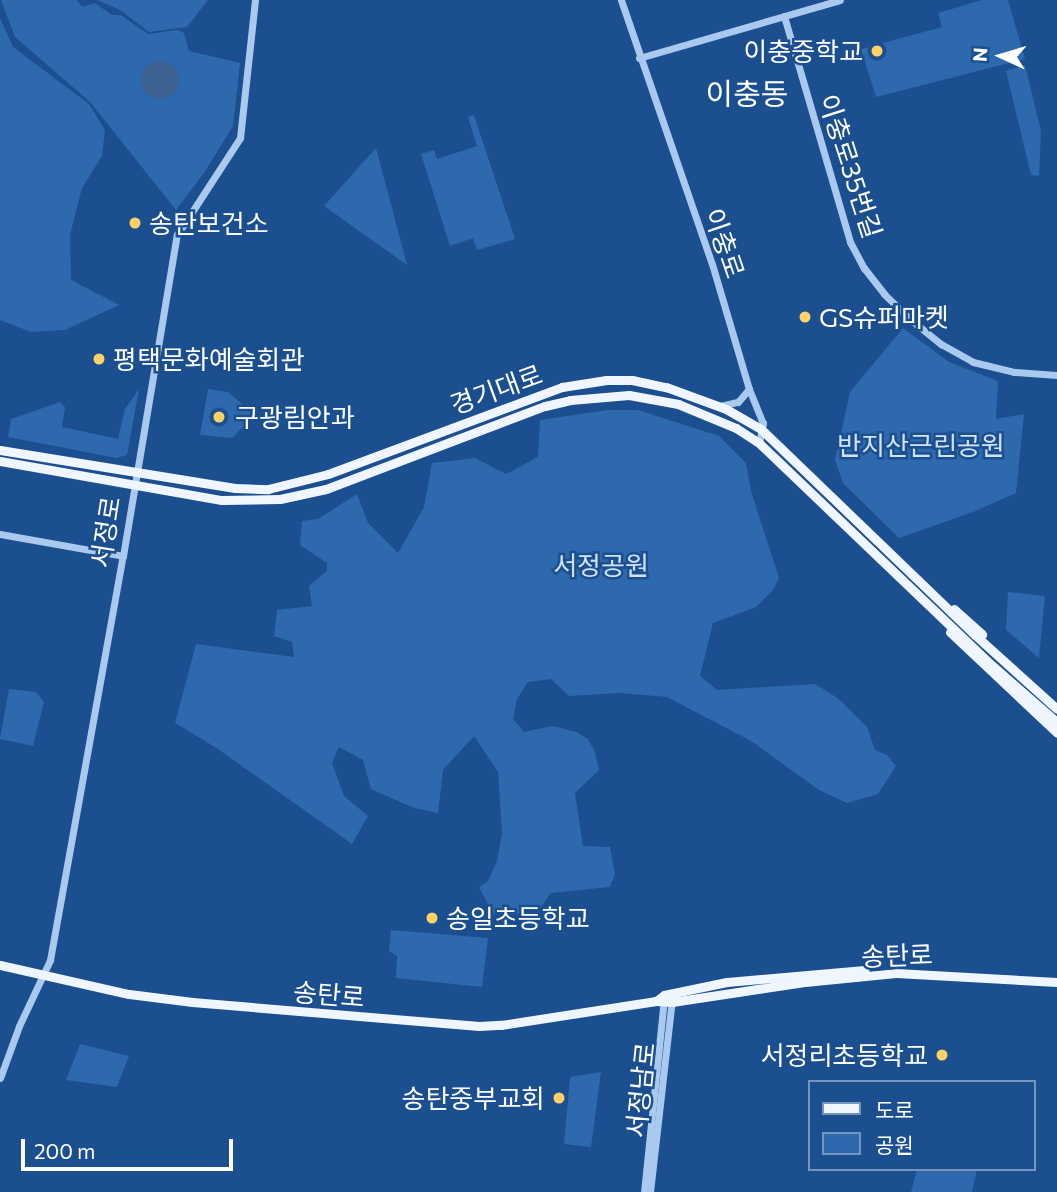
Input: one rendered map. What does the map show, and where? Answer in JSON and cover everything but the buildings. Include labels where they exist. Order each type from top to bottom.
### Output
[{"type":"main road","name":"경기대로","points":[[0,450],[66,458],[136,473],[249,490],[285,486],[328,474],[536,395],[606,380],[632,380],[666,387],[720,406],[747,418],[761,429],[1057,722]]},
{"type":"main road","name":"경기대로","points":[[0,461],[222,500],[290,497],[341,483],[545,406],[593,396],[629,395],[678,404],[736,428],[759,443],[937,606],[1057,709]]},
{"type":"main road","name":"경기대로","points":[[937,606],[960,613],[1057,701]]},
{"type":"main road","name":"경기대로","points":[[937,606],[970,654],[1057,733]]},
{"type":"main road","name":"송탄로","points":[[0,965],[129,994],[438,1025],[501,1025],[666,999],[897,973],[1057,982]]},
{"type":"main road","name":"송탄로","points":[[666,999],[727,982],[884,969],[930,967],[1057,976]]},
{"type":"street","name":"서정로","points":[[0,1078],[50,960],[123,556],[177,235],[240,138],[255,0]]},
{"type":"street","name":"이충로","points":[[621,0],[712,264],[749,389],[763,424],[759,443]]},
{"type":"street","points":[[639,58],[840,0]]},
{"type":"street","name":"이충로35번길","points":[[784,16],[850,242],[864,268],[884,294],[941,344],[973,362],[1014,372],[1057,375]]},
{"type":"street","points":[[720,406],[738,402],[749,389]]},
{"type":"street","points":[[0,534],[123,556]]},
{"type":"street","name":"서정남로","points":[[644,1192],[666,999]]},
{"type":"street","name":"서정남로","points":[[650,1192],[666,999]]},
{"type":"green space","points":[[1,0],[77,0],[82,7],[95,3],[112,15],[121,15],[148,34],[177,30],[184,33],[189,51],[240,63],[233,126],[204,173],[176,210],[90,102],[15,37]]},
{"type":"green space","points":[[97,0],[208,0],[187,27],[149,32],[120,10]]},
{"type":"green space","points":[[982,0],[1008,0],[1025,59],[876,97],[861,49],[942,27],[938,13]]},
{"type":"green space","points":[[0,18],[13,47],[89,104],[105,130],[102,156],[82,188],[70,235],[71,280],[119,305],[65,330],[31,332],[0,320]]},
{"type":"green space","points":[[1025,65],[1041,131],[1039,176],[1031,175],[1006,71]]},
{"type":"green space","points":[[474,115],[515,239],[477,250],[473,238],[450,246],[421,154],[434,150],[437,159],[477,146],[468,117]]},
{"type":"green space","points":[[376,148],[407,265],[324,206]]},
{"type":"green space","name":"반지산근린공원","points":[[903,328],[949,362],[998,381],[996,419],[1024,414],[1016,493],[973,512],[899,538],[843,483],[835,460],[850,392]]},
{"type":"green space","points":[[139,389],[127,455],[116,458],[8,437],[11,419],[60,402],[65,407],[62,427],[118,439],[125,409]]},
{"type":"green space","points":[[208,389],[228,392],[255,415],[232,438],[200,435]]},
{"type":"green space","name":"서정공원","points":[[608,410],[638,410],[719,436],[746,463],[751,491],[779,578],[773,590],[756,607],[713,623],[700,676],[717,690],[815,684],[839,699],[867,727],[875,750],[887,755],[896,766],[878,794],[847,803],[819,790],[751,741],[667,697],[619,693],[569,696],[551,679],[528,682],[517,699],[513,719],[524,732],[553,726],[576,732],[588,739],[595,752],[599,770],[575,793],[583,846],[610,847],[615,874],[610,887],[551,893],[538,911],[505,916],[493,914],[479,887],[488,881],[497,861],[502,833],[498,772],[474,736],[443,770],[438,813],[414,808],[371,789],[363,760],[339,747],[332,763],[344,796],[368,816],[352,844],[215,747],[175,723],[196,644],[294,657],[292,642],[274,636],[277,610],[312,606],[309,586],[327,571],[327,563],[300,545],[302,521],[318,519],[357,494],[368,523],[398,553],[424,507],[432,463],[475,458],[506,474],[538,457],[540,420]]},
{"type":"green space","points":[[1008,592],[1045,596],[1039,658],[1006,630]]},
{"type":"green space","points":[[9,689],[36,692],[44,702],[33,746],[0,739]]},
{"type":"green space","points":[[391,930],[488,938],[482,987],[396,978],[397,956],[389,951]]},
{"type":"green space","points":[[80,1044],[129,1056],[117,1087],[66,1080]]},
{"type":"green space","points":[[601,1072],[591,1147],[564,1144],[570,1077]]},
{"type":"green space","points":[[916,1171],[977,1171],[972,1192],[911,1192]]},
{"type":"shaded area","points":[[160,61],[173,67],[179,80],[173,93],[160,99],[147,93],[141,80],[147,67]]},
{"type":"place","name":"이충중학교","points":[[877,51]]},
{"type":"place","name":"송탄보건소","points":[[135,223]]},
{"type":"place","name":"GS슈퍼마켓","points":[[805,317]]},
{"type":"place","name":"평택문화예술회관","points":[[99,359]]},
{"type":"place","name":"구광림안과","points":[[219,417]]},
{"type":"place","name":"송일초등학교","points":[[432,918]]},
{"type":"place","name":"서정리초등학교","points":[[942,1055]]},
{"type":"place","name":"송탄중부교회","points":[[559,1098]]},
{"type":"district","name":"이충동","points":[[747,93]]}]
